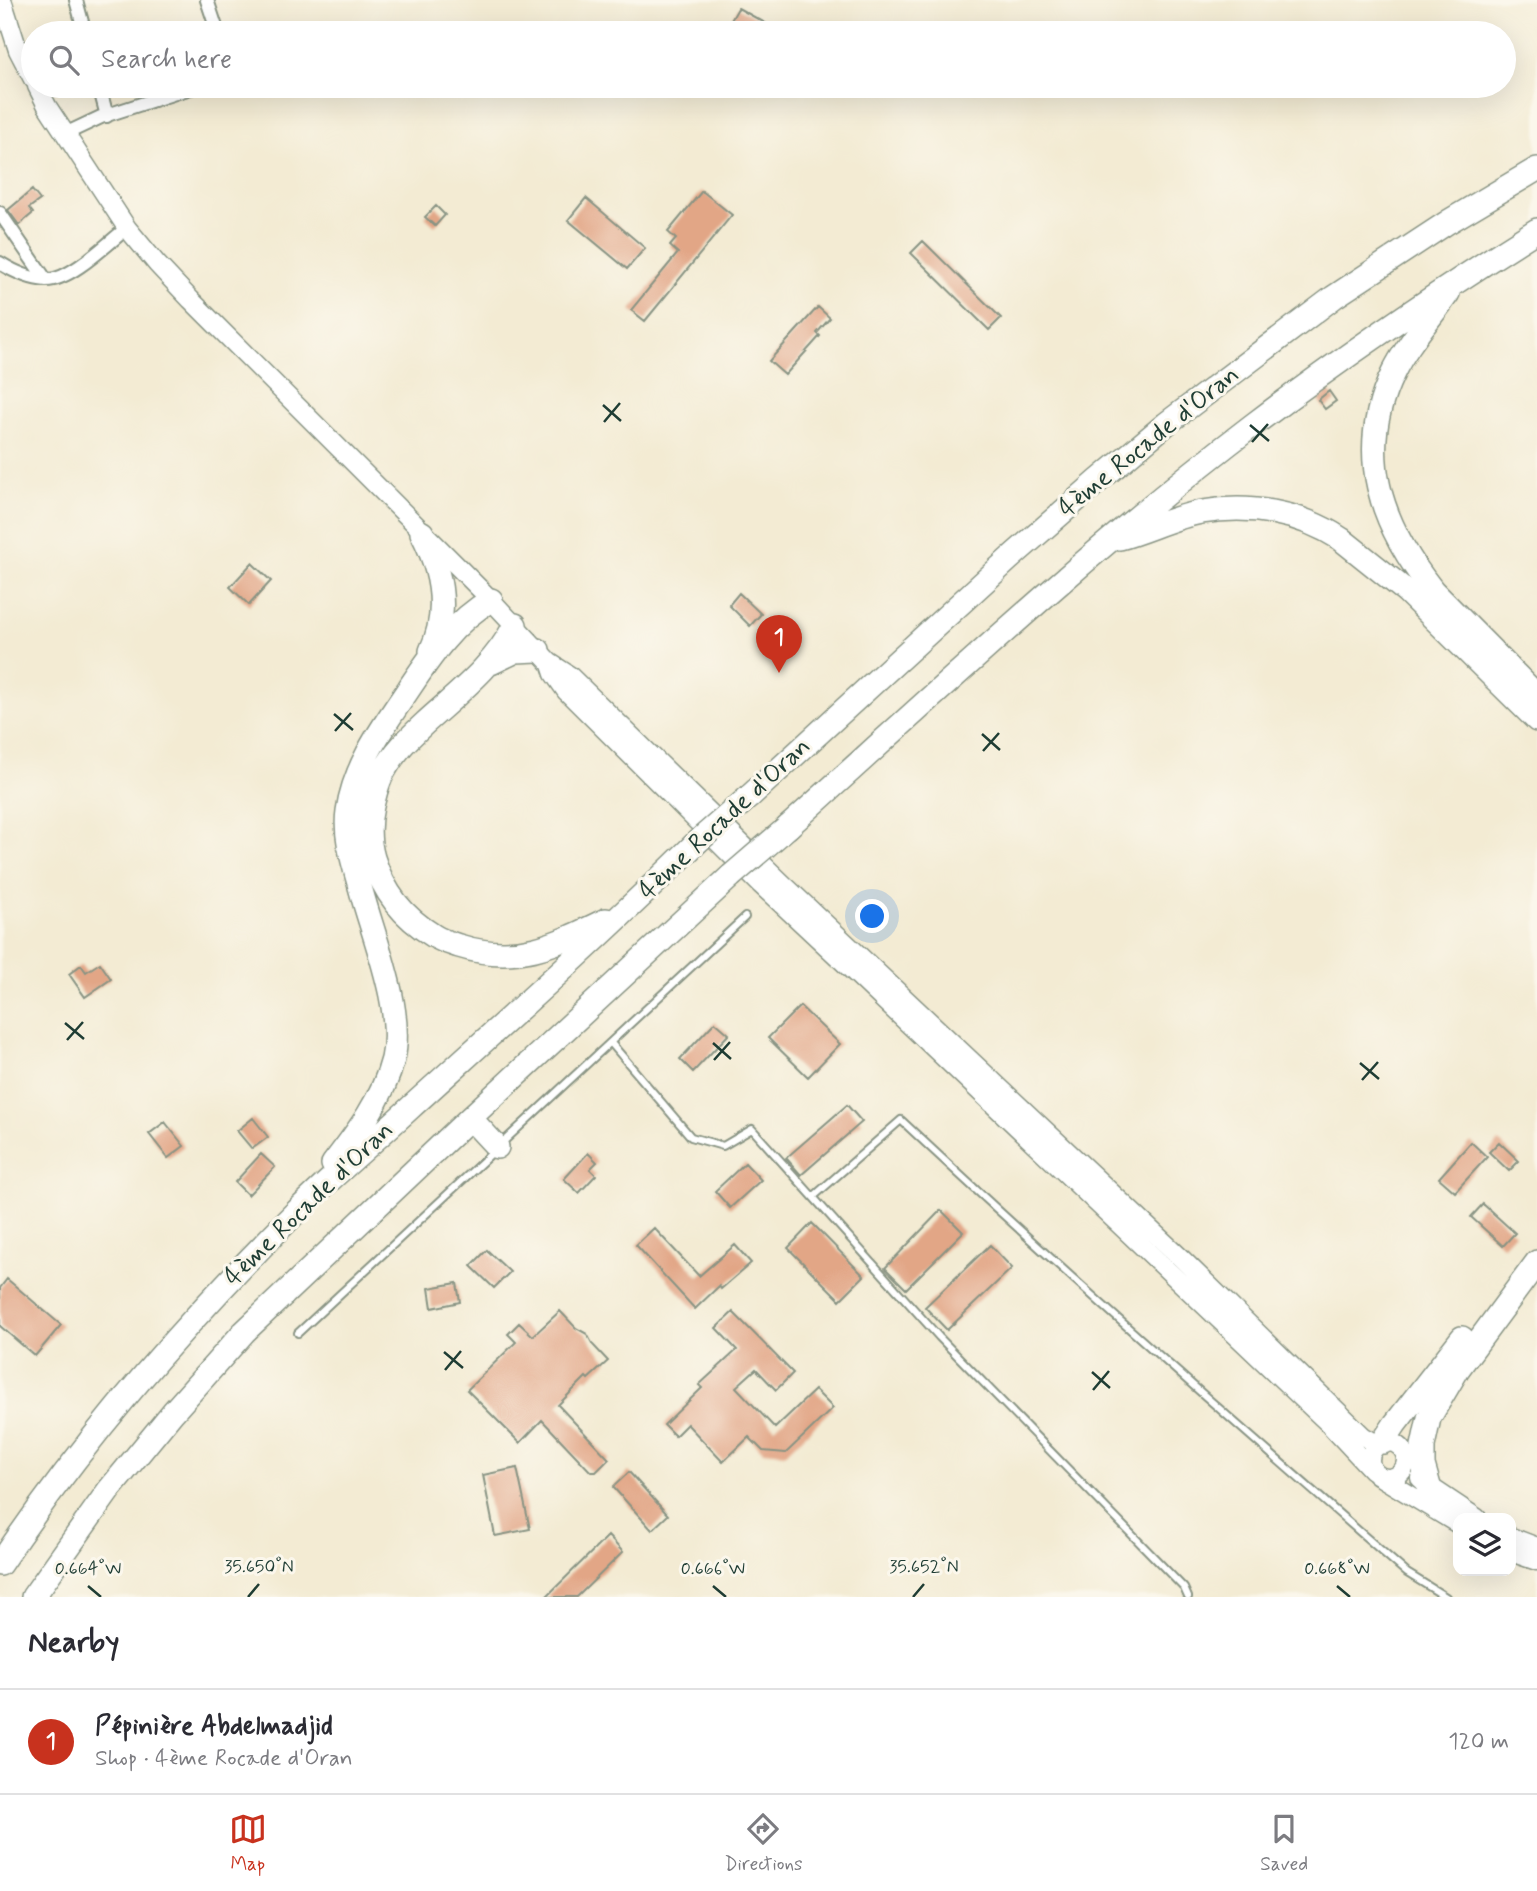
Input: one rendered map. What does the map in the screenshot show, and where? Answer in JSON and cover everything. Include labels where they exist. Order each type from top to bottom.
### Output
[{"type":"highway","name":"4ème Rocade d'Oran","points":[[0,1563],[77,1455],[144,1373],[222,1287],[294,1214],[1009,559],[1166,424],[1334,298],[1448,222],[1537,169]]},
{"type":"highway","name":"4ème Rocade d'Oran","points":[[33,1597],[109,1490],[244,1332],[731,876],[1110,541],[1254,425],[1350,355],[1537,230]]},
{"type":"highway","points":[[1457,282],[1400,361],[1382,402],[1375,457],[1380,495],[1393,531],[1433,591],[1537,695]]},
{"type":"highway","points":[[1110,541],[1200,512],[1260,510],[1302,519],[1341,539],[1406,591],[1537,720]]},
{"type":"highway","points":[[294,1214],[363,1124],[382,1091],[393,1059],[395,1036],[392,1005],[350,850],[348,813],[354,784],[362,766],[425,664],[438,632],[442,598],[440,575],[422,533]]},
{"type":"highway","points":[[425,664],[468,615],[491,600]]},
{"type":"highway","points":[[515,625],[504,646],[489,664],[403,743],[384,771],[376,786],[370,816],[369,845],[376,868],[393,901],[416,925],[440,940],[474,951],[514,954],[550,946],[631,907]]},
{"type":"highway","points":[[489,664],[516,651],[544,656]]},
{"type":"highway","points":[[470,1118],[497,1147]]},
{"type":"highway","points":[[1380,1443],[1537,1242]]},
{"type":"highway","points":[[1406,1462],[1458,1369],[1537,1262]]},
{"type":"highway","points":[[1429,1418],[1423,1446],[1423,1465],[1429,1486]]},
{"type":"main road","points":[[2,0],[21,56]]},
{"type":"main road","points":[[43,98],[127,228],[157,264],[544,656],[569,675],[781,882],[1172,1250],[1363,1436],[1380,1443],[1394,1442],[1399,1445],[1404,1450],[1406,1462],[1429,1486],[1470,1513]]},
{"type":"main road","points":[[544,656],[566,691],[761,885],[1328,1423],[1377,1474],[1453,1521]]},
{"type":"main road","points":[[1377,1474],[1369,1459],[1373,1448],[1380,1443]]},
{"type":"main road","points":[[1377,1474],[1395,1477],[1400,1474],[1406,1462]]},
{"type":"main road","points":[[1516,1539],[1537,1547]]},
{"type":"main road","points":[[1516,1554],[1537,1561]]},
{"type":"street","points":[[76,0],[82,21]]},
{"type":"street","points":[[207,0],[214,21]]},
{"type":"street","points":[[102,98],[107,116]]},
{"type":"street","points":[[65,134],[107,116],[161,98]]},
{"type":"street","points":[[0,214],[46,280]]},
{"type":"street","points":[[0,263],[14,271],[46,280],[60,277],[75,269],[127,228]]},
{"type":"lane","points":[[298,1333],[745,917]]},
{"type":"lane","points":[[611,1043],[691,1137],[723,1146],[752,1129],[939,1337],[1184,1588],[1188,1597]]},
{"type":"lane","points":[[813,1197],[901,1121],[1195,1389],[1407,1573],[1446,1597]]},
{"type":"building","points":[[738,8],[762,21],[731,21]]},
{"type":"building","points":[[32,190],[40,200],[29,208],[33,213],[19,225],[8,210]]},
{"type":"building","points":[[702,191],[732,215],[645,321],[631,310],[678,253],[670,246],[676,239],[668,232]]},
{"type":"building","points":[[586,198],[645,248],[627,269],[568,220]]},
{"type":"building","points":[[436,206],[445,215],[435,226],[425,217]]},
{"type":"building","points":[[923,241],[1001,318],[989,330],[911,253]]},
{"type":"building","points":[[818,307],[830,318],[817,333],[820,336],[785,375],[769,361]]},
{"type":"building","points":[[1329,391],[1336,401],[1325,409],[1318,400]]},
{"type":"building","points":[[252,563],[271,581],[249,605],[230,587]]},
{"type":"building","points":[[739,593],[761,614],[750,626],[729,605]]},
{"type":"building","points":[[100,963],[111,979],[85,997],[69,974],[81,965],[86,972]]},
{"type":"building","points":[[800,1006],[840,1044],[808,1077],[768,1038]]},
{"type":"building","points":[[715,1022],[729,1034],[693,1072],[680,1059]]},
{"type":"building","points":[[847,1105],[862,1122],[801,1175],[786,1158]]},
{"type":"building","points":[[253,1118],[268,1137],[252,1149],[237,1131]]},
{"type":"building","points":[[165,1122],[184,1146],[168,1158],[149,1134]]},
{"type":"building","points":[[1471,1142],[1487,1157],[1455,1192],[1439,1178]]},
{"type":"building","points":[[1499,1142],[1519,1161],[1509,1171],[1489,1152]]},
{"type":"building","points":[[588,1153],[597,1162],[590,1169],[596,1175],[579,1193],[564,1179]]},
{"type":"building","points":[[261,1154],[275,1167],[248,1195],[235,1182]]},
{"type":"building","points":[[745,1163],[761,1180],[730,1208],[715,1191]]},
{"type":"building","points":[[1483,1204],[1515,1233],[1503,1246],[1471,1217]]},
{"type":"building","points":[[941,1210],[963,1232],[906,1289],[885,1268]]},
{"type":"building","points":[[812,1223],[864,1276],[840,1300],[788,1248]]},
{"type":"building","points":[[654,1228],[699,1276],[735,1245],[751,1263],[721,1289],[719,1286],[695,1309],[636,1245]]},
{"type":"building","points":[[990,1245],[1012,1268],[947,1330],[925,1307]]},
{"type":"building","points":[[487,1250],[510,1272],[494,1288],[471,1266]]},
{"type":"building","points":[[7,1279],[61,1325],[35,1356],[0,1326],[0,1288]]},
{"type":"building","points":[[457,1283],[460,1302],[432,1308],[429,1288]]},
{"type":"building","points":[[560,1311],[576,1328],[587,1334],[608,1361],[588,1379],[586,1377],[558,1405],[609,1459],[596,1472],[591,1472],[542,1420],[520,1443],[467,1390],[516,1342],[508,1334],[519,1323],[533,1336]]},
{"type":"building","points":[[733,1312],[793,1373],[776,1390],[756,1369],[736,1387],[775,1428],[815,1390],[833,1408],[786,1453],[763,1451],[749,1437],[723,1462],[687,1424],[675,1436],[664,1425],[702,1388],[699,1385],[737,1350],[716,1328]]},
{"type":"building","points":[[517,1468],[530,1529],[495,1536],[483,1475]]},
{"type":"building","points":[[629,1472],[668,1515],[652,1530],[613,1487]]},
{"type":"building","points":[[608,1536],[623,1552],[577,1597],[546,1597]]},
{"type":"place","name":"Pépinière Abdelmadjid","points":[[779,673]]}]
